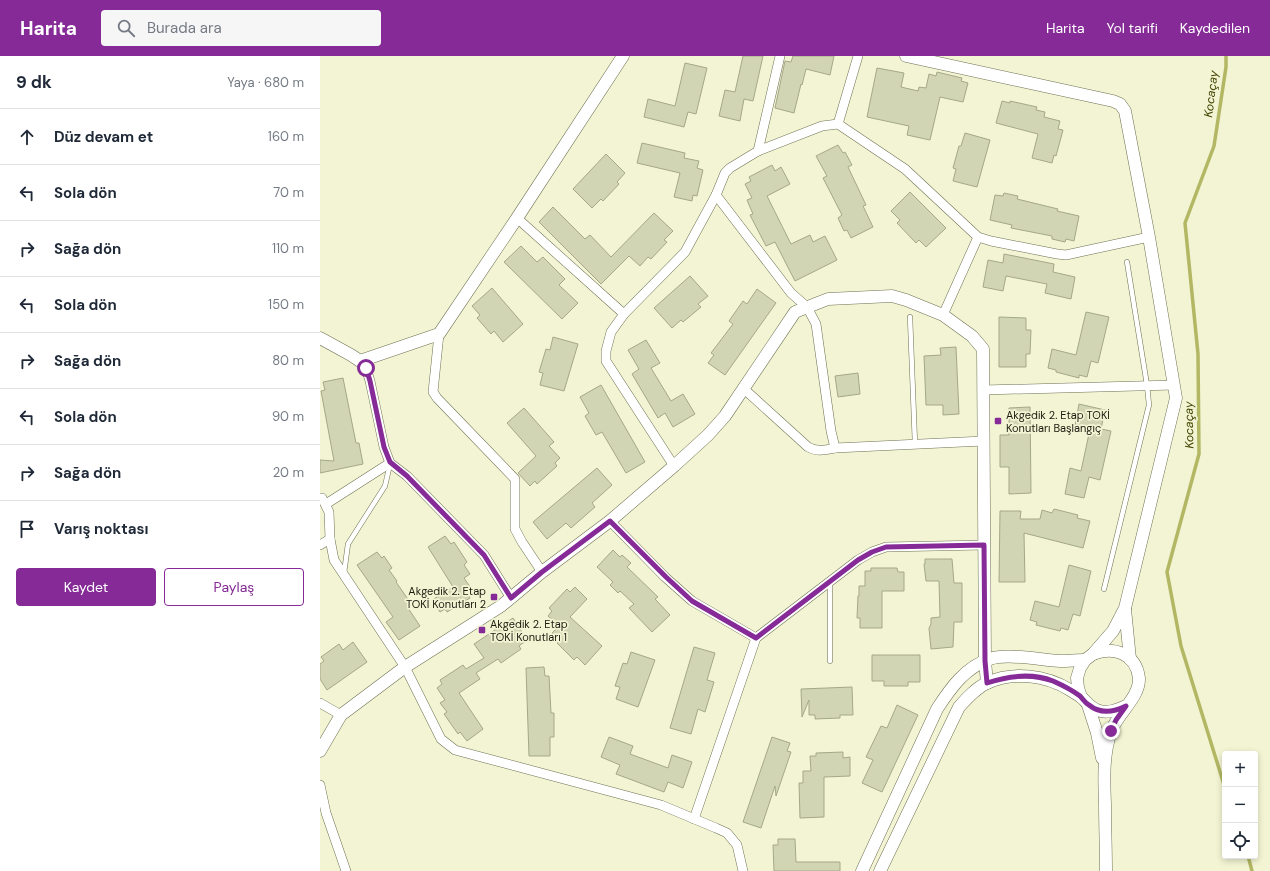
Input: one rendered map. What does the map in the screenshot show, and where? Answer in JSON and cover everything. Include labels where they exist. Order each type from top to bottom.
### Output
[{"type":"street","points":[[542,572],[522,542],[516,529],[515,478],[437,398],[433,392],[440,334],[623,56]]},
{"type":"street","points":[[758,151],[780,56]]},
{"type":"street","points":[[838,124],[858,56]]},
{"type":"street","points":[[906,56],[1113,101],[1120,104],[1125,111],[1149,237],[1176,398],[1125,608],[1113,631],[1080,668],[1077,678],[1078,688],[1085,701],[1097,733],[1104,767]]},
{"type":"street","points":[[674,466],[606,361],[606,352],[611,332],[624,314],[685,252],[716,195],[725,173],[730,168],[758,151],[822,126],[838,124],[905,169],[978,237],[1066,255],[1149,237]]},
{"type":"street","points":[[716,195],[791,293],[807,307],[816,324],[834,448]]},
{"type":"street","points":[[517,218],[624,314]]},
{"type":"street","points":[[943,315],[978,237]]},
{"type":"street","points":[[320,751],[341,715],[405,667],[477,622],[511,598],[542,572],[610,521],[674,466],[717,427],[795,312],[828,299],[892,296],[906,300],[943,315],[972,336],[983,349],[985,661],[987,683]]},
{"type":"street","points":[[360,362],[440,334]]},
{"type":"street","points":[[320,338],[352,355],[366,368],[384,447],[390,462],[407,476],[484,555],[511,598]]},
{"type":"street","points":[[984,390],[1174,384]]},
{"type":"street","points":[[744,388],[808,447],[819,452],[834,448],[984,441]]},
{"type":"street","points":[[390,462],[323,501],[329,512],[330,539],[334,560],[405,667],[441,739],[455,750],[661,805],[694,818],[727,833],[737,845],[743,871]]},
{"type":"street","points":[[610,521],[692,601],[756,638]]},
{"type":"street","points":[[320,545],[330,539]]},
{"type":"street","points":[[694,818],[756,638],[872,552],[886,547],[984,545]]},
{"type":"street","points":[[1125,608],[1130,659]]},
{"type":"street","points":[[862,871],[937,709],[951,687],[965,674],[978,664],[991,658],[1007,657],[1060,661],[1089,657],[1102,650],[1112,650],[1122,653],[1130,659],[1136,668],[1139,678],[1138,689],[1116,720],[1107,744],[1104,767],[1106,871]]},
{"type":"street","points":[[880,871],[959,706],[987,683],[1012,677],[1028,676],[1053,681],[1097,710],[1107,712],[1126,706]]},
{"type":"street","points":[[320,704],[341,715]]},
{"type":"street","points":[[320,785],[326,813],[346,871]]},
{"type":"lane","points":[[1104,589],[1148,405],[1147,385],[1126,262]]},
{"type":"lane","points":[[910,317],[915,444]]},
{"type":"lane","points":[[344,574],[348,544],[385,486],[390,462]]},
{"type":"lane","points":[[830,582],[830,661]]},
{"type":"building","points":[[743,56],[763,56],[753,101],[744,99],[740,121],[719,116],[725,90],[735,92]]},
{"type":"building","points":[[793,56],[834,56],[830,75],[806,69],[794,113],[775,108],[785,61],[791,62]]},
{"type":"building","points":[[685,63],[707,68],[696,114],[688,112],[684,127],[644,117],[648,99],[675,106]]},
{"type":"building","points":[[877,68],[904,73],[901,87],[918,91],[919,87],[926,88],[929,74],[936,76],[937,72],[962,78],[961,81],[968,83],[963,102],[940,97],[930,140],[907,135],[909,126],[867,117]]},
{"type":"building","points":[[1002,101],[1010,103],[1010,101],[1037,107],[1036,110],[1045,112],[1044,117],[1060,121],[1058,129],[1063,130],[1056,156],[1054,155],[1052,163],[1032,158],[1038,134],[996,123]]},
{"type":"building","points":[[965,133],[990,140],[977,187],[953,181],[956,169],[953,168],[959,146],[961,146]]},
{"type":"building","points":[[642,143],[685,153],[684,158],[699,161],[697,168],[703,170],[697,196],[693,195],[692,201],[674,197],[680,173],[637,163]]},
{"type":"building","points":[[838,145],[843,153],[845,152],[852,165],[848,167],[866,205],[863,206],[873,227],[851,238],[847,230],[844,231],[838,218],[842,215],[823,178],[827,176],[816,156]]},
{"type":"building","points":[[606,154],[625,173],[617,182],[619,184],[603,201],[601,199],[592,208],[573,189]]},
{"type":"building","points":[[772,165],[775,171],[781,167],[790,184],[767,196],[791,244],[810,235],[813,242],[825,236],[837,260],[795,281],[775,242],[766,246],[750,215],[753,214],[747,200],[752,198],[745,184],[751,181],[749,177]]},
{"type":"building","points":[[910,192],[946,228],[926,247],[919,240],[916,243],[897,223],[900,220],[891,211]]},
{"type":"building","points":[[1004,193],[1018,196],[1017,199],[1079,216],[1074,241],[1066,239],[1065,242],[1052,239],[1052,236],[1011,228],[1012,225],[990,220],[995,195],[1003,196]]},
{"type":"building","points":[[553,207],[585,239],[590,235],[611,257],[654,213],[673,231],[664,240],[667,242],[651,259],[648,257],[640,266],[629,256],[601,284],[539,222]]},
{"type":"building","points":[[521,246],[537,262],[543,257],[565,279],[559,285],[578,303],[562,319],[504,262]]},
{"type":"building","points":[[1004,254],[1054,264],[1053,272],[1075,277],[1071,299],[1045,293],[1047,284],[1006,276],[1003,291],[983,287],[988,260],[1003,263]]},
{"type":"building","points":[[690,276],[708,296],[698,304],[701,307],[683,322],[681,320],[672,328],[654,308]]},
{"type":"building","points":[[492,288],[523,324],[503,342],[494,331],[491,334],[477,318],[480,315],[472,306]]},
{"type":"building","points":[[757,289],[776,303],[725,375],[708,363],[714,355],[711,353],[733,324],[729,321],[743,301],[747,304]]},
{"type":"building","points":[[1086,312],[1109,317],[1098,363],[1091,361],[1087,377],[1079,375],[1079,378],[1056,372],[1056,370],[1048,368],[1052,349],[1076,355]]},
{"type":"building","points":[[999,317],[1026,318],[1026,330],[1031,330],[1030,354],[1026,354],[1026,367],[999,367]]},
{"type":"building","points":[[553,337],[578,344],[564,391],[540,385],[543,373],[539,372],[546,349],[550,350]]},
{"type":"building","points":[[646,340],[660,363],[651,368],[671,401],[683,394],[695,414],[673,427],[665,413],[658,418],[632,374],[639,369],[628,350]]},
{"type":"building","points":[[956,347],[959,414],[943,415],[943,405],[926,405],[924,356],[941,355],[940,348]]},
{"type":"building","points":[[858,373],[860,394],[838,397],[835,376]]},
{"type":"building","points":[[343,378],[356,443],[359,443],[363,464],[320,473],[320,460],[334,461],[321,391],[325,390],[323,382]]},
{"type":"building","points":[[601,385],[645,462],[626,473],[602,432],[596,435],[585,416],[589,413],[580,397]]},
{"type":"building","points":[[1079,404],[1105,410],[1101,429],[1111,431],[1100,480],[1089,477],[1084,498],[1065,494],[1070,468],[1081,471],[1090,429],[1075,426]]},
{"type":"building","points":[[1030,407],[1031,493],[1009,494],[1009,467],[1000,467],[1000,435],[1009,435],[1009,408]]},
{"type":"building","points":[[524,408],[554,442],[549,446],[560,458],[555,463],[557,466],[537,484],[535,481],[530,486],[518,473],[536,456],[507,423]]},
{"type":"building","points":[[597,468],[612,485],[592,503],[595,507],[571,528],[566,523],[547,539],[533,522]]},
{"type":"building","points":[[1054,509],[1078,515],[1077,518],[1090,521],[1083,548],[1024,533],[1025,582],[999,582],[1000,511],[1021,511],[1020,519],[1040,519],[1042,510],[1052,513]]},
{"type":"building","points":[[445,536],[451,544],[454,542],[467,562],[464,565],[470,574],[464,578],[473,591],[468,594],[470,598],[447,612],[445,609],[440,612],[432,600],[453,587],[428,547]]},
{"type":"building","points":[[613,550],[620,557],[622,555],[631,563],[627,567],[658,597],[655,599],[670,615],[652,632],[629,608],[634,604],[620,591],[618,593],[610,585],[613,582],[597,567]]},
{"type":"building","points":[[377,552],[382,558],[384,556],[392,568],[389,570],[412,605],[408,608],[420,626],[399,640],[386,622],[393,617],[357,565]]},
{"type":"building","points":[[925,559],[952,559],[954,583],[962,583],[962,622],[954,622],[953,647],[931,649],[929,628],[931,618],[940,617],[939,581],[926,581],[924,564]]},
{"type":"building","points":[[1069,565],[1091,571],[1080,616],[1073,614],[1068,630],[1061,628],[1060,631],[1036,625],[1037,622],[1030,620],[1035,601],[1059,607]]},
{"type":"building","points":[[871,568],[897,568],[898,572],[904,572],[904,591],[882,591],[882,628],[860,628],[860,618],[857,618],[859,586],[865,586],[865,571],[871,571]]},
{"type":"building","points":[[575,587],[587,599],[570,617],[602,646],[585,665],[577,657],[574,660],[557,643],[560,640],[552,633],[559,626],[548,616],[552,611],[549,608],[567,589],[570,592]]},
{"type":"building","points":[[513,618],[527,640],[519,646],[521,649],[501,663],[498,659],[476,673],[480,679],[459,693],[483,729],[467,741],[460,732],[458,734],[444,714],[447,712],[440,703],[445,700],[437,688],[442,684],[440,680],[463,665],[466,669],[484,658],[474,644]]},
{"type":"building","points":[[353,642],[367,662],[327,690],[320,679],[320,664],[324,661],[321,657],[339,644],[343,650]]},
{"type":"building","points":[[694,647],[715,653],[707,680],[714,682],[705,712],[698,709],[691,734],[670,728]]},
{"type":"building","points":[[631,652],[655,660],[638,707],[616,699],[620,687],[615,686],[623,663],[627,664]]},
{"type":"building","points":[[872,655],[920,655],[920,682],[908,682],[908,686],[884,686],[884,681],[872,681]]},
{"type":"building","points":[[544,667],[545,676],[549,676],[551,713],[554,713],[554,737],[550,737],[550,756],[529,756],[526,668]]},
{"type":"building","points":[[852,687],[853,715],[840,715],[840,718],[815,719],[815,715],[809,715],[809,700],[802,717],[801,689]]},
{"type":"building","points":[[897,705],[918,715],[882,792],[862,783],[873,760],[866,757],[881,726],[887,728]]},
{"type":"building","points":[[609,737],[633,746],[630,754],[668,768],[672,755],[692,762],[683,788],[668,782],[664,792],[616,774],[620,765],[601,757]]},
{"type":"building","points":[[772,737],[790,743],[787,751],[791,752],[776,796],[775,786],[761,828],[743,822]]},
{"type":"building","points":[[843,752],[843,758],[850,757],[850,776],[824,777],[824,817],[800,818],[799,783],[803,783],[803,771],[811,771],[810,756],[816,756],[816,753]]},
{"type":"building","points":[[778,839],[795,839],[796,862],[840,862],[840,871],[774,871],[773,845],[778,845]]},
{"type":"waterway","name":"Kocaçay","points":[[1225,787],[1181,646],[1167,572],[1199,454],[1198,354],[1185,223],[1214,146],[1226,67],[1226,56]]},
{"type":"waterway","name":"Kocaçay","points":[[1249,859],[1252,871]]},
{"type":"place","name":"Akgedik 2. Etap TOKİ Konutları Başlangıç","points":[[998,421]]},
{"type":"place","name":"Akgedik 2. Etap TOKİ Konutları 2","points":[[494,597]]},
{"type":"place","name":"Akgedik 2. Etap TOKİ Konutları 1","points":[[482,630]]},
{"type":"route","points":[[366,368],[384,447],[390,462],[407,476],[484,555],[511,598],[542,572],[610,521],[692,601],[756,638],[858,560],[872,552],[886,547],[984,545],[985,661],[987,683],[1012,677],[1028,676],[1053,681],[1069,689],[1081,697],[1088,705],[1097,710],[1107,712],[1126,706],[1116,720],[1111,731]]}]
